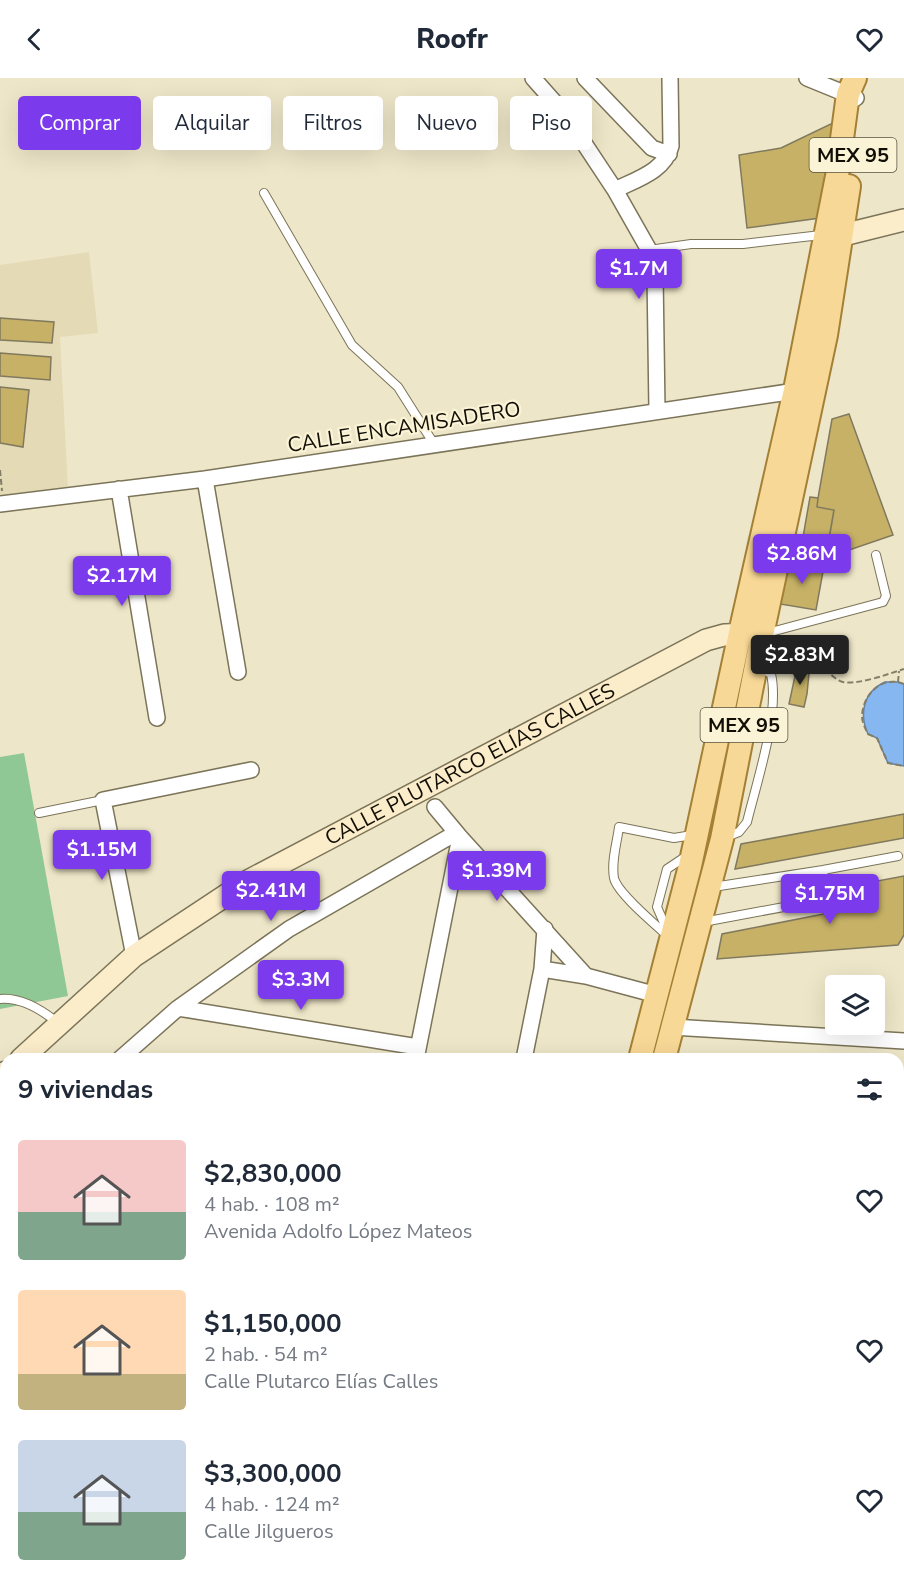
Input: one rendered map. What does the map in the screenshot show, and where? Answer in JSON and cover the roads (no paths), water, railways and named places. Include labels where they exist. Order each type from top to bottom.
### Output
[{"type":"main road","name":"MEX 95","points":[[813,385],[829,343],[845,88],[870,78]]},
{"type":"main road","name":"MEX 95","points":[[642,1053],[751,634],[813,385],[834,235]]},
{"type":"main road","name":"MEX 95","points":[[666,1053],[722,839],[756,665],[751,634]]},
{"type":"main road","points":[[694,851],[711,879]]},
{"type":"street","points":[[532,78],[564,113],[615,190],[649,250],[655,274],[657,411]]},
{"type":"street","points":[[585,78],[652,148],[669,154]]},
{"type":"street","points":[[615,190],[659,167],[669,154],[671,146],[670,78]]},
{"type":"street","points":[[807,78],[845,88]]},
{"type":"street","points":[[834,235],[904,220]]},
{"type":"street","name":"CALLE ENCAMISADERO","points":[[2,504],[205,478],[657,411],[813,385]]},
{"type":"street","points":[[205,478],[238,672]]},
{"type":"street","points":[[119,489],[157,718]]},
{"type":"street","name":"CALLE PLUTARCO ELÍAS CALLES","points":[[28,1053],[134,956],[246,882],[706,640],[724,634],[751,634]]},
{"type":"street","points":[[134,956],[103,800],[251,770]]},
{"type":"street","points":[[435,807],[586,976]]},
{"type":"street","points":[[127,1053],[178,1008],[290,929],[458,835]]},
{"type":"street","points":[[178,1008],[417,1053],[458,835]]},
{"type":"street","points":[[525,1053],[542,969],[545,929]]},
{"type":"street","points":[[542,969],[586,976],[657,995]]},
{"type":"street","points":[[672,1027],[904,1041]]},
{"type":"lane","points":[[264,193],[352,345],[399,387],[434,444]]},
{"type":"lane","points":[[649,250],[691,244],[743,244],[834,235]]},
{"type":"lane","points":[[751,634],[875,606],[883,602],[886,596],[876,555]]},
{"type":"lane","points":[[39,813],[103,800]]},
{"type":"lane","points":[[671,939],[624,894],[615,880],[614,860],[619,827],[674,838],[694,851]]},
{"type":"lane","points":[[711,879],[823,870],[898,855]]},
{"type":"lane","points":[[699,923],[827,899],[823,870]]},
{"type":"lane","points":[[0,999],[16,1000],[46,1014],[59,1024]]},
{"type":"water","points":[[885,682],[904,684],[904,766],[888,763],[877,738],[868,734],[865,726],[865,704],[872,692]]}]
